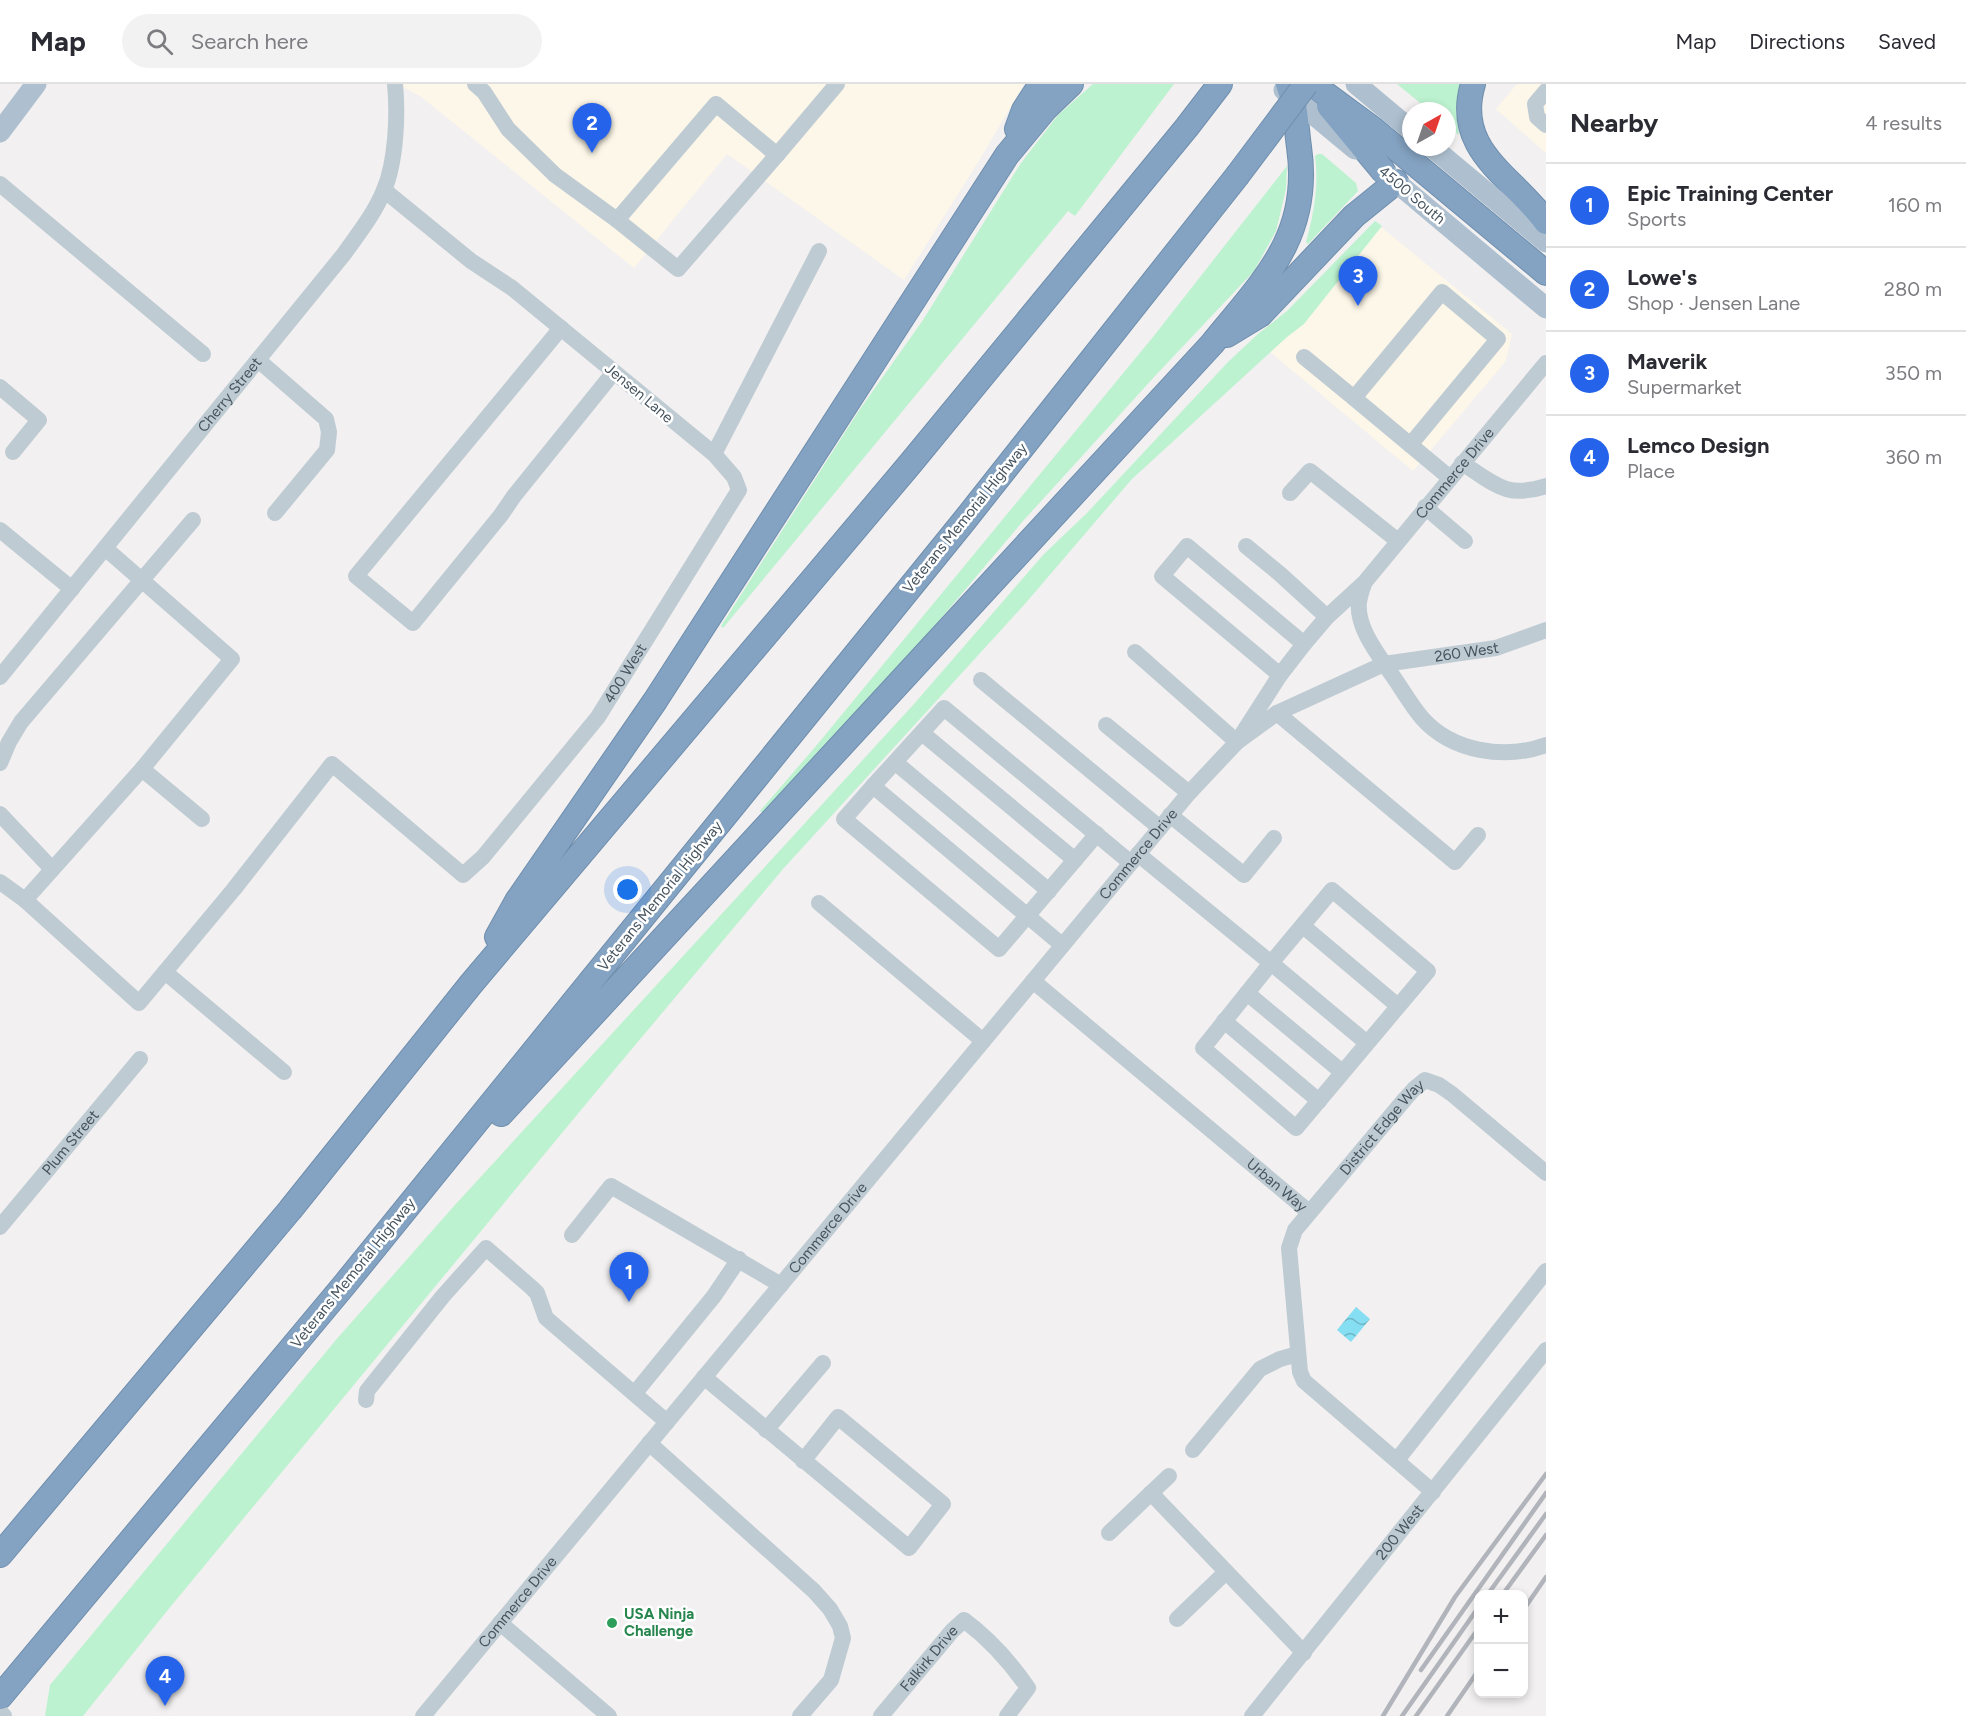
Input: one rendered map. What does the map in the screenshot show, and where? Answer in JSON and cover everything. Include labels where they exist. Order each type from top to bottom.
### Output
[{"type":"highway","points":[[1007,155],[1024,110],[1041,84]]},
{"type":"highway","points":[[471,984],[517,901],[655,701],[1007,155],[1050,103],[1071,84]]},
{"type":"highway","points":[[0,1555],[290,1210],[471,984],[910,465],[1220,84]]},
{"type":"highway","points":[[1473,84],[1468,115],[1475,141],[1489,160],[1546,222]]},
{"type":"highway","points":[[1212,344],[1260,315],[1389,177],[1300,86]]},
{"type":"highway","points":[[1300,86],[1373,129],[1546,273]]},
{"type":"highway","points":[[345,1284],[1212,344],[1269,274],[1290,237],[1299,203],[1300,86]]},
{"type":"highway","name":"Veterans Memorial Highway","points":[[0,1697],[345,1284],[964,521],[1236,176],[1300,86]]},
{"type":"main road","points":[[0,132],[36,84]]},
{"type":"main road","points":[[1356,84],[1402,122]]},
{"type":"main road","points":[[1443,156],[1546,242]]},
{"type":"main road","name":"4500 South","points":[[1389,177],[1546,308]]},
{"type":"street","name":"Cherry Street","points":[[0,677],[344,254],[365,223],[384,190],[392,156],[397,108],[395,84]]},
{"type":"street","points":[[475,84],[484,92],[508,129],[555,175],[618,220],[678,269],[837,84]]},
{"type":"street","points":[[1546,91],[1535,104],[1537,117],[1546,125]]},
{"type":"street","points":[[618,220],[716,104],[777,155]]},
{"type":"street","points":[[0,184],[203,354]]},
{"type":"street","name":"Jensen Lane","points":[[384,190],[471,261],[512,288],[714,454]]},
{"type":"street","points":[[714,454],[819,251]]},
{"type":"street","points":[[1354,398],[1442,292],[1498,339],[1410,445]]},
{"type":"street","points":[[561,328],[356,576],[413,623],[614,372]]},
{"type":"street","points":[[1304,357],[1450,478]]},
{"type":"street","points":[[258,360],[326,418],[329,432],[327,450],[274,513]]},
{"type":"street","name":"Commerce Drive","points":[[423,1716],[1189,793],[1237,742],[1280,675],[1304,644],[1327,617],[1364,583],[1546,363]]},
{"type":"street","points":[[0,387],[39,420],[13,452]]},
{"type":"street","name":"400 West","points":[[165,972],[234,889],[332,764],[463,875],[483,857],[598,717],[739,490],[734,477],[714,454]]},
{"type":"street","points":[[1462,463],[1505,490],[1528,492],[1546,486]]},
{"type":"street","points":[[1290,494],[1310,471],[1398,541]]},
{"type":"street","points":[[1425,507],[1465,541]]},
{"type":"street","points":[[0,763],[21,722],[193,520]]},
{"type":"street","points":[[0,530],[72,590]]},
{"type":"street","points":[[1280,675],[1161,576],[1187,546],[1304,644]]},
{"type":"street","points":[[1246,546],[1281,574],[1327,617]]},
{"type":"street","points":[[25,900],[142,769],[232,659],[105,548]]},
{"type":"street","points":[[1364,583],[1359,603],[1361,620],[1384,664],[1422,718],[1446,737],[1479,750],[1497,753],[1521,752],[1546,745]]},
{"type":"street","name":"260 West","points":[[1384,664],[1496,648],[1546,630]]},
{"type":"street","points":[[1135,652],[1237,742]]},
{"type":"street","name":"Commerce Drive","points":[[1237,742],[1277,713],[1384,664]]},
{"type":"street","points":[[981,681],[1165,822],[1244,875],[1274,838]]},
{"type":"street","points":[[1097,834],[999,949],[844,819],[944,708],[1097,834],[1135,858],[1272,963],[1367,1043]]},
{"type":"street","points":[[1277,713],[1455,862],[1478,835]]},
{"type":"street","points":[[1106,724],[1189,793]]},
{"type":"street","points":[[922,733],[1075,860]]},
{"type":"street","points":[[896,763],[1049,891]]},
{"type":"street","points":[[142,769],[202,819]]},
{"type":"street","points":[[873,786],[1062,945]]},
{"type":"street","points":[[0,814],[52,869]]},
{"type":"street","points":[[0,882],[25,900],[139,1003],[165,972],[284,1072]]},
{"type":"street","points":[[1332,890],[1428,971],[1296,1128],[1203,1048],[1303,926],[1332,890]]},
{"type":"street","points":[[819,903],[983,1041]]},
{"type":"street","points":[[1303,926],[1398,1006]]},
{"type":"street","name":"Urban Way","points":[[1033,981],[1309,1212],[1295,1230],[1289,1248],[1300,1372],[1304,1381],[1433,1492]]},
{"type":"street","points":[[1247,993],[1342,1072]]},
{"type":"street","points":[[1224,1021],[1319,1101]]},
{"type":"street","name":"Plum Street","points":[[0,1227],[140,1059]]},
{"type":"street","name":"District Edge Way","points":[[1309,1212],[1405,1099],[1425,1080],[1439,1085],[1452,1094],[1546,1173]]},
{"type":"street","points":[[572,1234],[611,1186],[781,1285]]},
{"type":"street","points":[[366,1400],[367,1391],[443,1296],[486,1248],[537,1293],[546,1317],[668,1422]]},
{"type":"street","points":[[635,1393],[714,1296],[739,1259]]},
{"type":"street","points":[[1397,1460],[1546,1271]]},
{"type":"street","name":"200 West","points":[[1252,1716],[1546,1350]]},
{"type":"street","points":[[1193,1450],[1260,1369],[1280,1359],[1298,1354]]},
{"type":"street","points":[[766,1430],[823,1364]]},
{"type":"street","points":[[704,1377],[803,1461],[909,1548],[944,1504],[838,1417],[803,1461]]},
{"type":"street","points":[[649,1443],[814,1591],[830,1609],[840,1626],[843,1638],[831,1680],[800,1716]]},
{"type":"street","points":[[1109,1533],[1169,1476]]},
{"type":"street","points":[[1151,1493],[1304,1653]]},
{"type":"street","points":[[1177,1618],[1226,1572]]},
{"type":"street","name":"Falkirk Drive","points":[[881,1716],[952,1631],[964,1620],[976,1630],[1028,1688],[1007,1716]]},
{"type":"street","points":[[500,1623],[609,1716]]},
{"type":"street","points":[[0,1712],[4,1716]]},
{"type":"shaded area","points":[[397,84],[1024,84],[904,280],[727,154],[634,268],[420,96]]},
{"type":"shaded area","points":[[1517,84],[1546,84],[1546,153],[1496,109]]},
{"type":"shaded area","points":[[1376,223],[1512,334],[1506,361],[1413,471],[1270,352]]},
{"type":"green space","points":[[1093,84],[1174,84],[1075,216],[1068,211],[723,628],[721,626],[858,412],[923,320],[1021,163],[1058,115]]},
{"type":"green space","points":[[1397,84],[1461,84],[1456,111],[1456,102],[1419,102]]},
{"type":"green space","points":[[1456,111],[1459,135],[1456,132]]},
{"type":"green space","points":[[1322,154],[1356,183],[1358,191],[1308,244],[1306,242],[1316,188],[1315,156]]},
{"type":"green space","points":[[1287,166],[1286,189],[1276,231],[1254,271],[1023,521],[900,667],[768,817],[760,811],[1153,337]]},
{"type":"green space","points":[[1375,221],[1382,226],[1304,324],[1132,479],[1024,605],[783,869],[605,1081],[83,1716],[45,1716],[50,1685],[335,1341],[454,1206],[914,704],[1044,554],[1087,513],[1228,362],[1287,311]]},
{"type":"water","points":[[1356,1307],[1370,1319],[1351,1342],[1337,1330]]},
{"type":"railway","points":[[1383,1716],[1455,1597],[1546,1474]]},
{"type":"railway","points":[[1421,1670],[1546,1493]]},
{"type":"railway","points":[[1491,1590],[1546,1514]]},
{"type":"railway","points":[[1506,1590],[1546,1535]]},
{"type":"railway","points":[[1528,1603],[1546,1577]]},
{"type":"railway","points":[[1402,1716],[1474,1614]]},
{"type":"railway","points":[[1416,1716],[1474,1635]]},
{"type":"railway","points":[[1447,1716],[1474,1677]]},
{"type":"place","name":"Lowe's","points":[[592,153]]},
{"type":"place","name":"Maverik","points":[[1358,306]]},
{"type":"place","name":"Epic Training Center","points":[[629,1302]]},
{"type":"place","name":"USA Ninja Challenge","points":[[612,1623]]},
{"type":"place","name":"Lemco Design","points":[[165,1706]]}]
